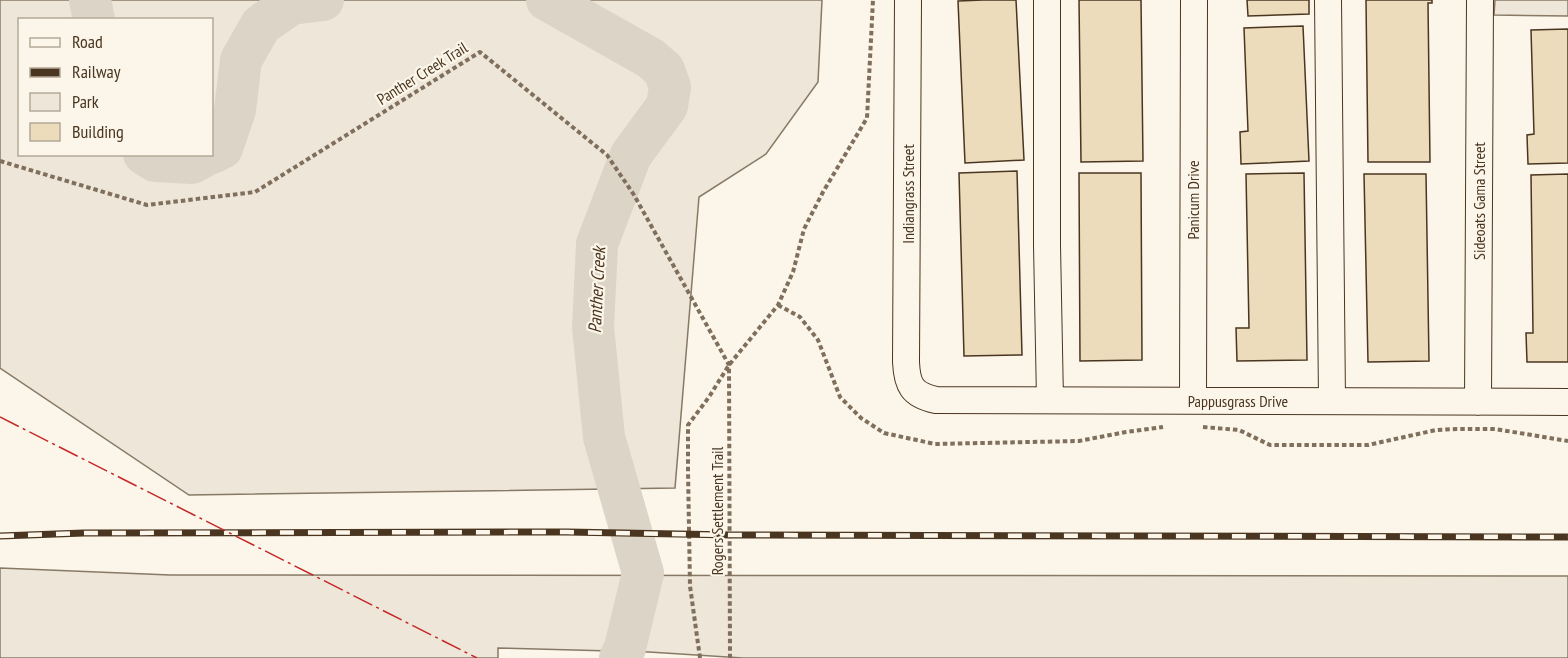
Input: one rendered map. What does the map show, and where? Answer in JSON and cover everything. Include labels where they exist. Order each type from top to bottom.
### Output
[{"type":"street","name":"Indiangrass Street","points":[[908,0],[906,362],[911,387]]},
{"type":"street","points":[[1047,0],[1047,244],[1050,400]]},
{"type":"street","name":"Panicum Drive","points":[[1193,401],[1194,0]]},
{"type":"street","points":[[1329,0],[1332,400]]},
{"type":"street","name":"Sideoats Gama Street","points":[[1478,402],[1480,0]]},
{"type":"street","name":"Pappusgrass Drive","points":[[911,387],[918,394],[936,400],[1568,402]]},
{"type":"path","points":[[700,658],[690,586],[688,425],[729,365],[778,305],[793,272],[804,229],[867,118],[873,0]]},
{"type":"path","name":"Panther Creek Trail","points":[[0,161],[147,205],[255,192],[480,52],[606,155],[632,192],[729,365]]},
{"type":"path","name":"Rogers Settlement Trail","points":[[729,365],[730,658]]},
{"type":"green space","points":[[0,0],[822,0],[818,82],[766,154],[699,197],[675,488],[189,495],[0,368]]},
{"type":"green space","points":[[1495,0],[1568,0],[1568,16],[1494,15]]},
{"type":"green space","points":[[0,568],[170,575],[1568,576],[1568,658],[743,658],[649,652],[498,648],[498,658],[0,658]]},
{"type":"building","points":[[1016,0],[1024,160],[965,163],[958,1]]},
{"type":"building","points":[[1079,0],[1141,0],[1143,161],[1081,162]]},
{"type":"building","points":[[1247,0],[1309,0],[1309,14],[1248,16]]},
{"type":"building","points":[[1366,0],[1432,0],[1432,3],[1428,3],[1430,162],[1368,162]]},
{"type":"building","points":[[1303,26],[1309,161],[1241,164],[1240,132],[1248,131],[1244,28]]},
{"type":"building","points":[[1568,29],[1568,163],[1528,164],[1527,135],[1534,134],[1531,30]]},
{"type":"building","points":[[1017,171],[1022,355],[964,356],[959,173]]},
{"type":"building","points":[[1079,173],[1141,173],[1142,360],[1080,361]]},
{"type":"building","points":[[1304,173],[1307,360],[1237,361],[1236,328],[1249,328],[1246,174]]},
{"type":"building","points":[[1364,174],[1426,174],[1429,361],[1368,362]]},
{"type":"building","points":[[1568,174],[1568,362],[1527,362],[1526,333],[1533,333],[1531,175]]},
{"type":"waterway","name":"Panther Creek","points":[[90,0],[94,18]]},
{"type":"waterway","name":"Panther Creek","points":[[213,152],[222,148],[235,110],[241,60],[261,25],[291,4],[323,0]]},
{"type":"waterway","name":"Panther Creek","points":[[547,0],[650,58],[664,70],[670,87],[667,106],[631,155],[597,244],[593,327],[604,437],[643,573],[625,648],[620,658]]},
{"type":"waterway","name":"Panther Creek","points":[[147,156],[155,161],[192,163],[204,156]]},
{"type":"railway","points":[[0,536],[84,533],[567,532],[733,535],[1568,537]]},
{"type":"power","points":[[0,417],[477,658]]}]
